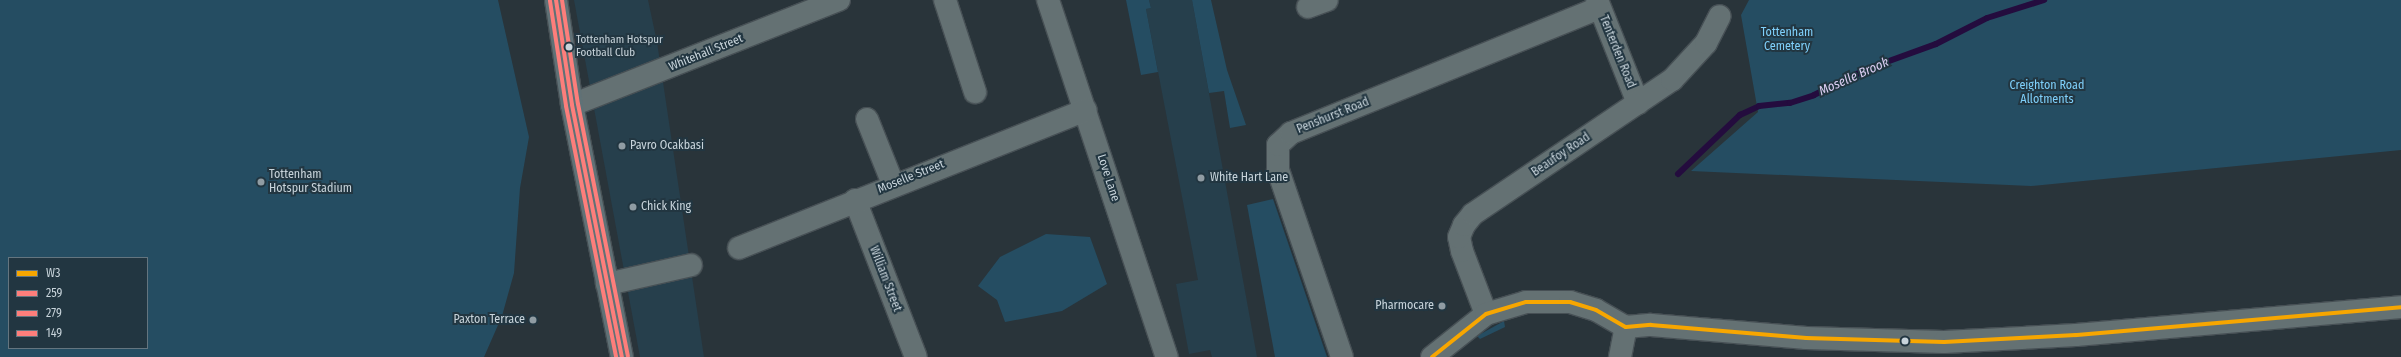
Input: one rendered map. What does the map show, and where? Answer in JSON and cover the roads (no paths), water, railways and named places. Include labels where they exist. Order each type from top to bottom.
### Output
[{"type":"main road","points":[[556,0],[572,105],[622,357]]},
{"type":"street","name":"Whitehall Street","points":[[572,105],[839,0]]},
{"type":"street","points":[[945,0],[974,92]]},
{"type":"street","name":"Love Lane","points":[[1048,0],[1167,357]]},
{"type":"street","name":"Tenterden Road","points":[[1598,4],[1638,103]]},
{"type":"street","name":"Penshurst Road","points":[[1342,357],[1278,170],[1278,145],[1291,133],[1598,4]]},
{"type":"street","name":"Beaufoy Road","points":[[1486,314],[1462,251],[1459,237],[1464,225],[1473,214],[1638,103],[1689,65],[1720,16]]},
{"type":"street","name":"Moselle Street","points":[[739,248],[893,184],[1085,110]]},
{"type":"street","points":[[867,120],[893,184]]},
{"type":"street","name":"William Street","points":[[855,200],[916,357]]},
{"type":"street","points":[[607,284],[691,265]]},
{"type":"street","points":[[1432,357],[1486,314],[1526,302],[1563,301],[1596,310],[1626,327],[1651,325],[1806,338],[1938,342],[2076,335],[2401,307]]},
{"type":"street","points":[[1620,357],[1626,327]]},
{"type":"waterway","name":"Moselle Brook","points":[[1678,174],[1740,115],[1759,106],[1790,103],[1814,95],[1867,69],[1936,44],[1987,18],[2044,0]]},
{"type":"place","name":"Tottenham Hotspur Football Club","points":[[569,47]]},
{"type":"place","name":"Pavro Ocakbasi","points":[[622,146]]},
{"type":"place","name":"White Hart Lane","points":[[1201,178]]},
{"type":"place","name":"Tottenham Hotspur Stadium","points":[[261,182]]},
{"type":"place","name":"Chick King","points":[[633,207]]},
{"type":"place","name":"Pharmocare","points":[[1442,306]]},
{"type":"place","name":"Paxton Terrace","points":[[533,320]]},
{"type":"park label","name":"Tottenham Cemetery","points":[[1787,40]]},
{"type":"park label","name":"Creighton Road Allotments","points":[[2047,93]]}]
